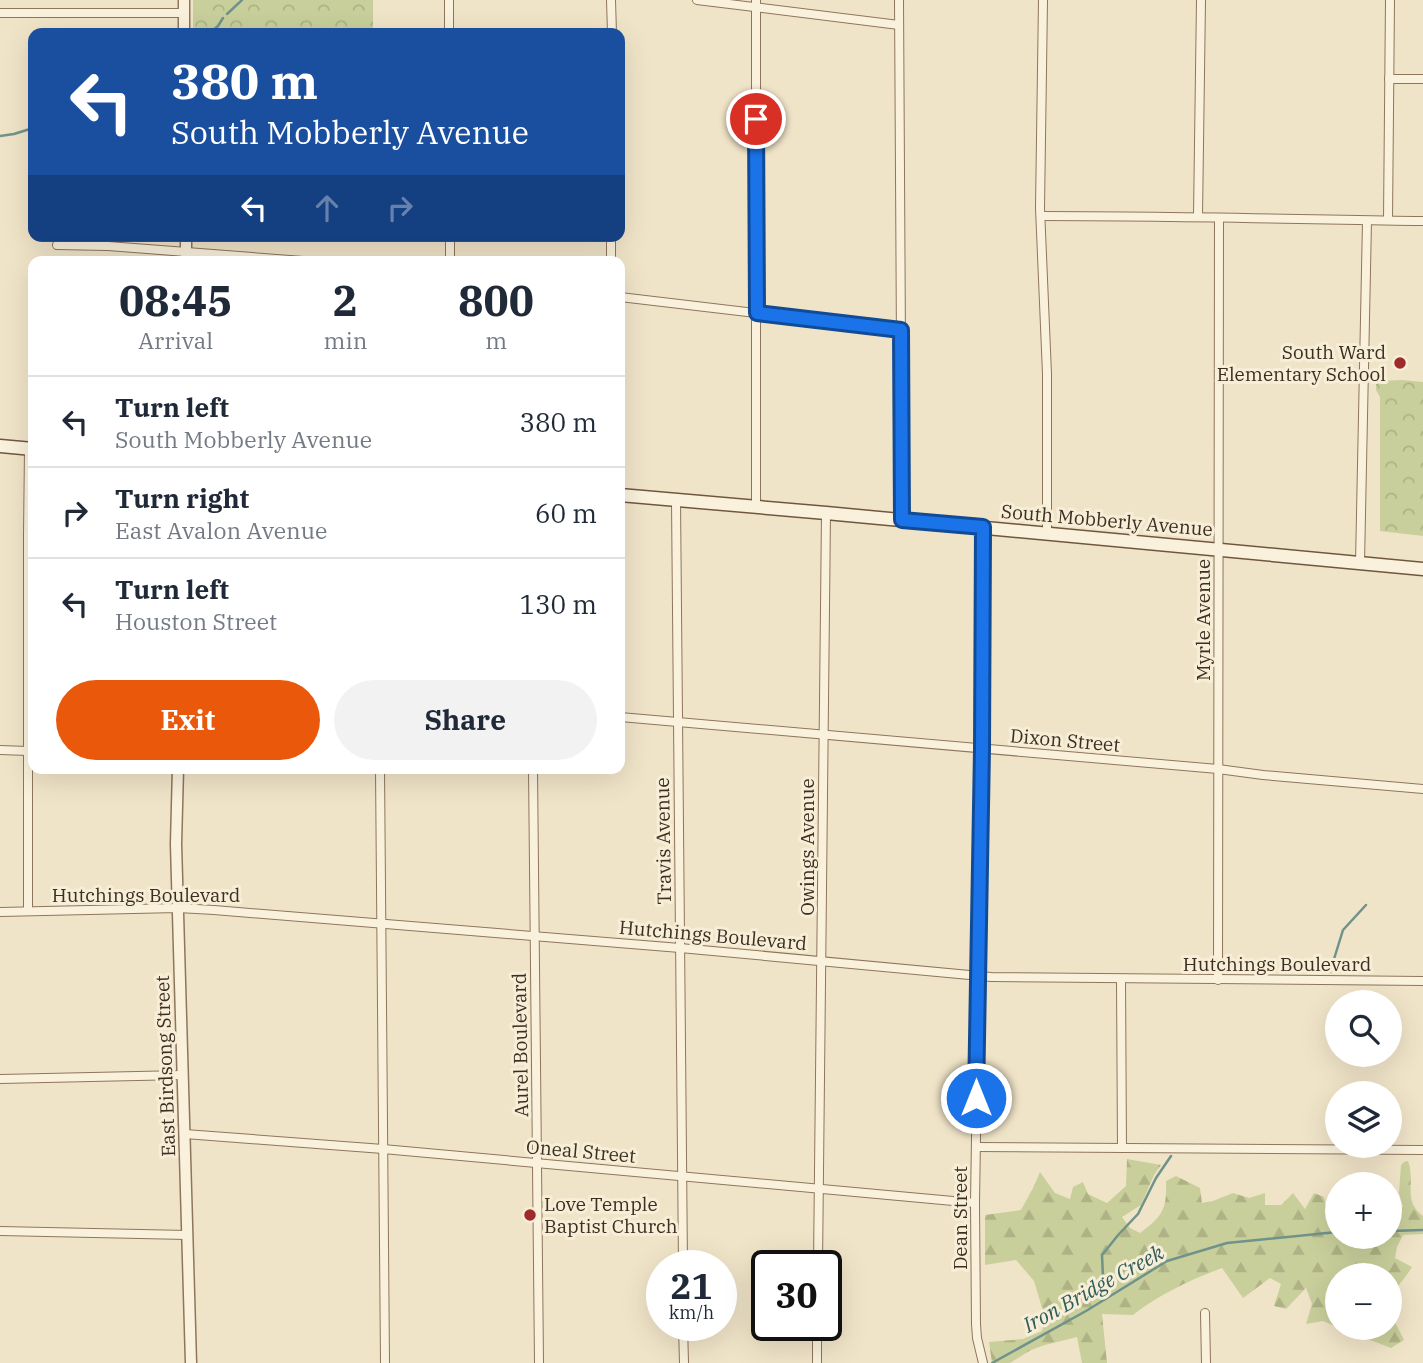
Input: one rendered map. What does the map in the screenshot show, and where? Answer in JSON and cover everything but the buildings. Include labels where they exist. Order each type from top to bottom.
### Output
[{"type":"main road","points":[[0,446],[28,449]]},
{"type":"main road","name":"South Mobberly Avenue","points":[[625,495],[1423,569]]},
{"type":"street","points":[[184,0],[184,28]]},
{"type":"street","points":[[449,0],[449,28]]},
{"type":"street","points":[[611,0],[611,28]]},
{"type":"street","points":[[697,0],[756,4],[899,25]]},
{"type":"street","points":[[900,0],[902,520]]},
{"type":"street","points":[[1043,0],[1041,216],[1047,374],[1047,533]]},
{"type":"street","points":[[1198,216],[1201,0]]},
{"type":"street","points":[[1388,220],[1390,0]]},
{"type":"street","points":[[756,4],[756,507]]},
{"type":"street","points":[[0,13],[184,13]]},
{"type":"street","points":[[1389,79],[1423,79]]},
{"type":"street","points":[[1041,216],[1423,221]]},
{"type":"street","name":"Myrle Avenue","points":[[1218,980],[1219,218]]},
{"type":"street","points":[[1360,563],[1367,221]]},
{"type":"street","points":[[57,245],[108,246],[179,256]]},
{"type":"street","points":[[625,298],[901,330]]},
{"type":"street","name":"Travis Avenue","points":[[676,500],[683,1250]]},
{"type":"street","name":"Owings Avenue","points":[[818,1250],[826,513]]},
{"type":"street","name":"Dean Street","points":[[983,527],[975,1203],[976,1324],[983,1363]]},
{"type":"street","name":"Dixon Street","points":[[625,717],[1423,789]]},
{"type":"street","points":[[0,750],[28,751],[28,911]]},
{"type":"street","name":"East Birdsong Street","points":[[178,774],[176,822],[191,1363]]},
{"type":"street","points":[[380,774],[385,1363]]},
{"type":"street","name":"Aurel Boulevard","points":[[533,774],[539,1363]]},
{"type":"street","name":"Hutchings Boulevard","points":[[0,912],[178,908],[246,912],[680,947],[977,976],[1423,981]]},
{"type":"street","points":[[1121,979],[1122,1148]]},
{"type":"street","points":[[0,1079],[183,1075]]},
{"type":"street","name":"Oneal Street","points":[[184,1134],[383,1149],[975,1203]]},
{"type":"street","points":[[976,1147],[1423,1150]]},
{"type":"street","points":[[0,1231],[187,1235]]},
{"type":"street","points":[[1205,1312],[1206,1363]]},
{"type":"street","points":[[683,1341],[684,1363]]},
{"type":"street","points":[[817,1341],[817,1363]]},
{"type":"green space","points":[[193,0],[373,0],[373,28],[193,28]]},
{"type":"green space","points":[[1376,381],[1423,382],[1423,536],[1380,531],[1380,397],[1376,390]]},
{"type":"green space","points":[[1127,1159],[1161,1165],[1141,1205],[1122,1217],[1130,1228],[1140,1233],[1159,1216],[1166,1199],[1166,1181],[1176,1176],[1200,1188],[1202,1203],[1233,1193],[1249,1198],[1265,1193],[1265,1205],[1281,1205],[1293,1193],[1305,1209],[1314,1193],[1324,1197],[1325,1202],[1325,1249],[1397,1249],[1395,1258],[1412,1267],[1402,1281],[1402,1263],[1325,1263],[1325,1322],[1306,1324],[1312,1304],[1306,1288],[1286,1309],[1274,1306],[1281,1284],[1270,1278],[1243,1298],[1222,1268],[1176,1288],[1133,1315],[1102,1314],[1107,1363],[1082,1363],[1077,1337],[1031,1350],[1010,1363],[992,1363],[989,1342],[1023,1339],[1042,1331],[1045,1318],[1034,1281],[1016,1260],[985,1265],[985,1215],[1021,1210],[1040,1172],[1055,1193],[1070,1199],[1073,1187],[1083,1182],[1088,1194],[1107,1203],[1126,1186]]},
{"type":"green space","points":[[1408,1161],[1411,1197],[1423,1216],[1423,1234],[1402,1237],[1400,1172],[1401,1165]]},
{"type":"green space","points":[[1402,1336],[1404,1340],[1391,1348],[1370,1340],[1402,1340]]},
{"type":"waterway","points":[[227,14],[242,0]]},
{"type":"waterway","points":[[216,28],[223,18]]},
{"type":"waterway","points":[[0,136],[28,130]]},
{"type":"waterway","points":[[1330,972],[1343,930],[1366,905]]},
{"type":"waterway","points":[[1104,1300],[1102,1255],[1138,1214],[1156,1178],[1171,1156]]},
{"type":"waterway","name":"Iron Bridge Creek","points":[[1402,1231],[1423,1230]]},
{"type":"waterway","name":"Iron Bridge Creek","points":[[992,1363],[1086,1311],[1167,1261],[1227,1243],[1325,1233]]},
{"type":"place","name":"South Ward Elementary School","points":[[1400,363]]},
{"type":"place","name":"Love Temple Baptist Church","points":[[530,1215]]},
{"type":"route","points":[[756,119],[757,313],[901,330],[902,520],[983,527],[976,1098]]}]
